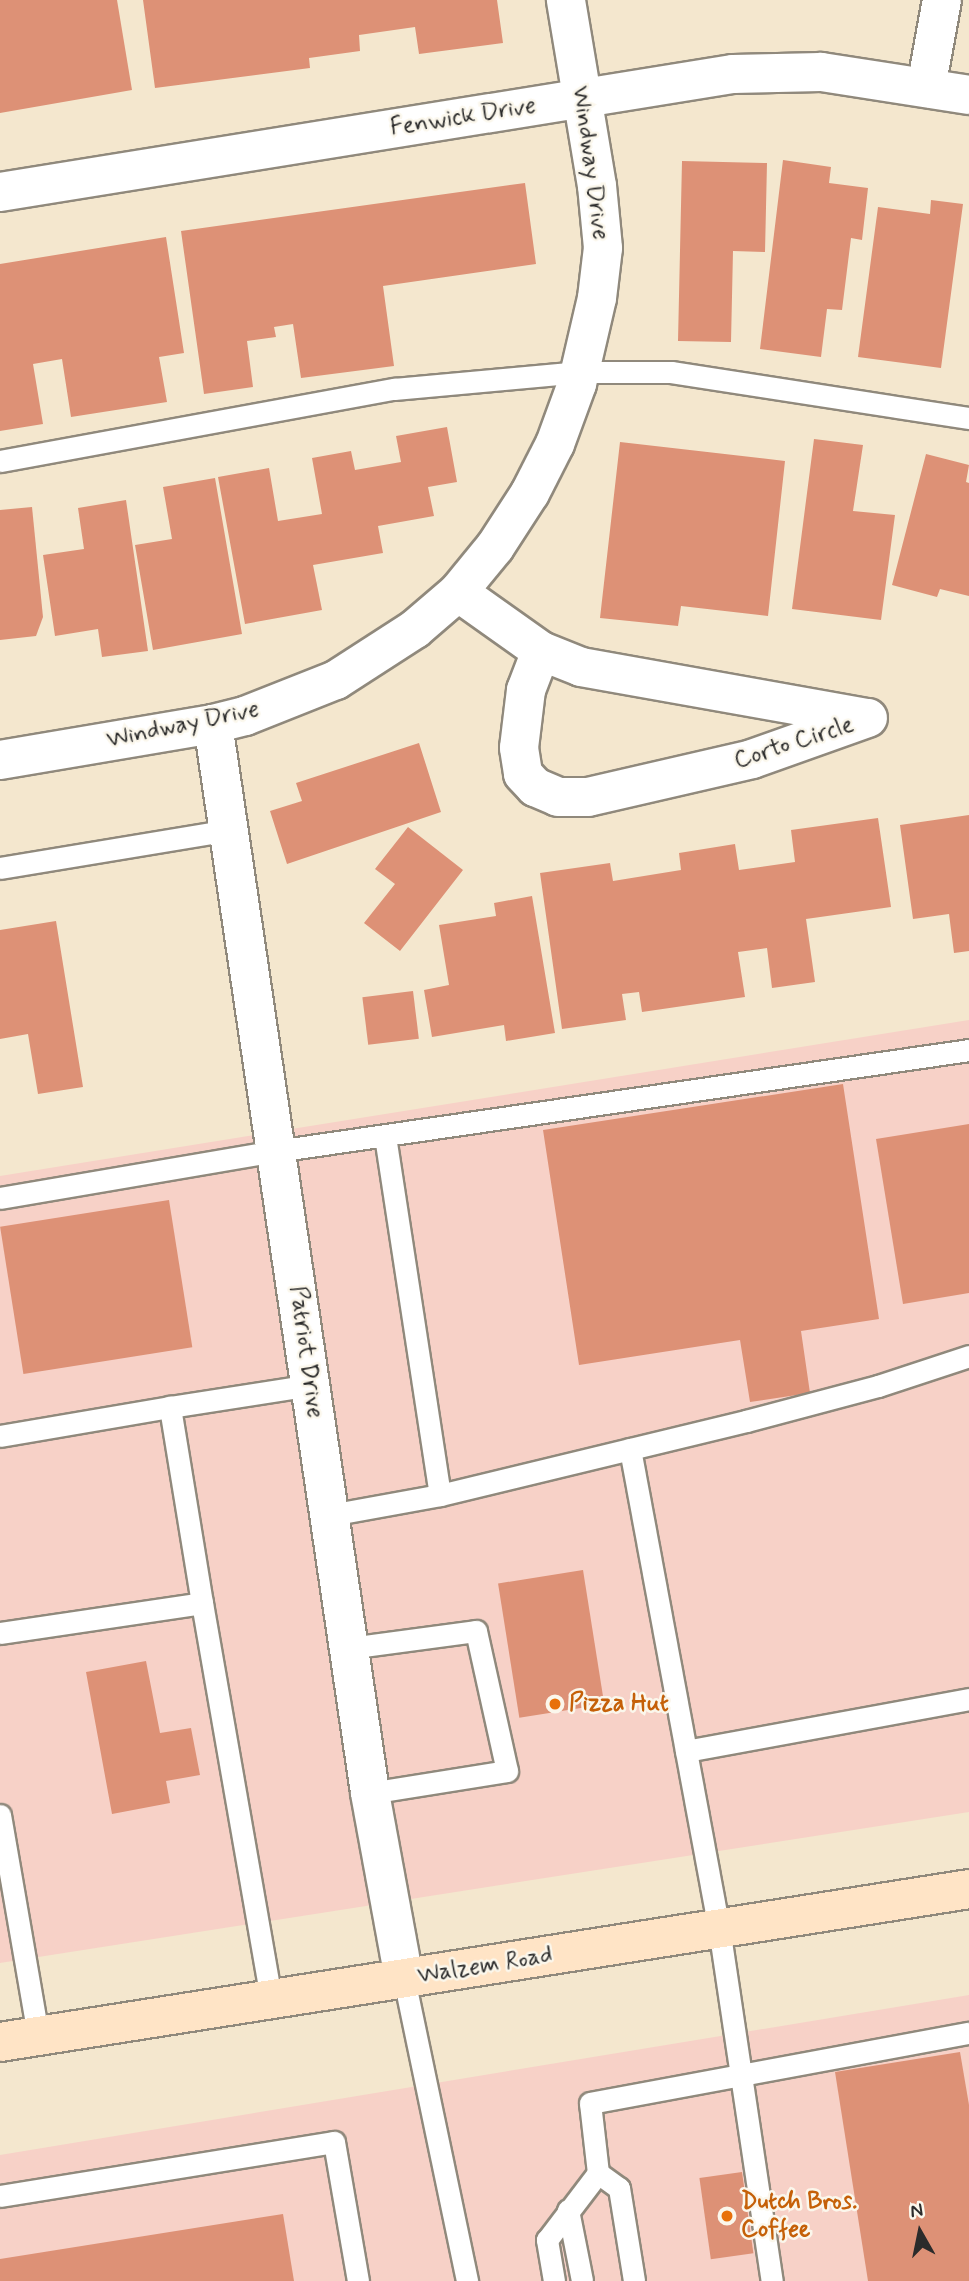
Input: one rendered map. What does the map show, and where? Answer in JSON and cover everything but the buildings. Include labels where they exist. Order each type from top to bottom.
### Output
[{"type":"main road","name":"Walzem Road","points":[[0,2042],[969,1889]]},
{"type":"street","name":"Windway Drive","points":[[0,760],[213,724],[245,716],[336,680],[415,629],[458,592],[495,547],[530,493],[555,444],[580,372],[597,298],[603,248],[566,0]]},
{"type":"street","points":[[926,88],[942,0]]},
{"type":"street","name":"Fenwick Drive","points":[[0,192],[733,74],[821,72],[969,95]]},
{"type":"street","name":"Corto Circle","points":[[458,592],[541,651],[581,667],[868,718],[752,760],[588,797],[558,796],[535,787],[523,774],[519,748],[526,690],[541,651]]},
{"type":"street","name":"Patriot Drive","points":[[213,724],[370,1793],[404,1979]]},
{"type":"lane","points":[[0,461],[394,389],[580,372],[671,372],[969,418]]},
{"type":"lane","points":[[0,868],[229,830]]},
{"type":"lane","points":[[0,1198],[276,1152],[969,1050]]},
{"type":"lane","points":[[385,1136],[440,1495]]},
{"type":"lane","points":[[330,1515],[440,1495],[629,1449],[878,1386],[969,1356]]},
{"type":"lane","points":[[0,1436],[311,1385]]},
{"type":"lane","points":[[170,1407],[271,2000]]},
{"type":"lane","points":[[629,1449],[719,1928],[772,2281]]},
{"type":"lane","points":[[0,1633],[202,1603]]},
{"type":"lane","points":[[349,1648],[476,1631],[507,1771],[370,1793]]},
{"type":"lane","points":[[687,1751],[969,1699]]},
{"type":"lane","points":[[0,1815],[4,1861],[38,2036]]},
{"type":"lane","points":[[404,1979],[467,2281]]},
{"type":"lane","points":[[554,2281],[547,2240],[598,2173],[590,2103],[743,2077],[969,2033]]},
{"type":"lane","points":[[0,2196],[334,2142],[358,2281]]},
{"type":"lane","points":[[598,2173],[619,2188],[634,2281]]},
{"type":"lane","points":[[568,2210],[582,2281]]},
{"type":"shaded area","points":[[969,1020],[969,1812],[0,1963],[0,1176]]},
{"type":"shaded area","points":[[969,1995],[969,2281],[0,2281],[0,2155]]},
{"type":"place","name":"Pizza Hut","points":[[555,1704]]},
{"type":"place","name":"Dutch Bros. Coffee","points":[[727,2216]]}]
